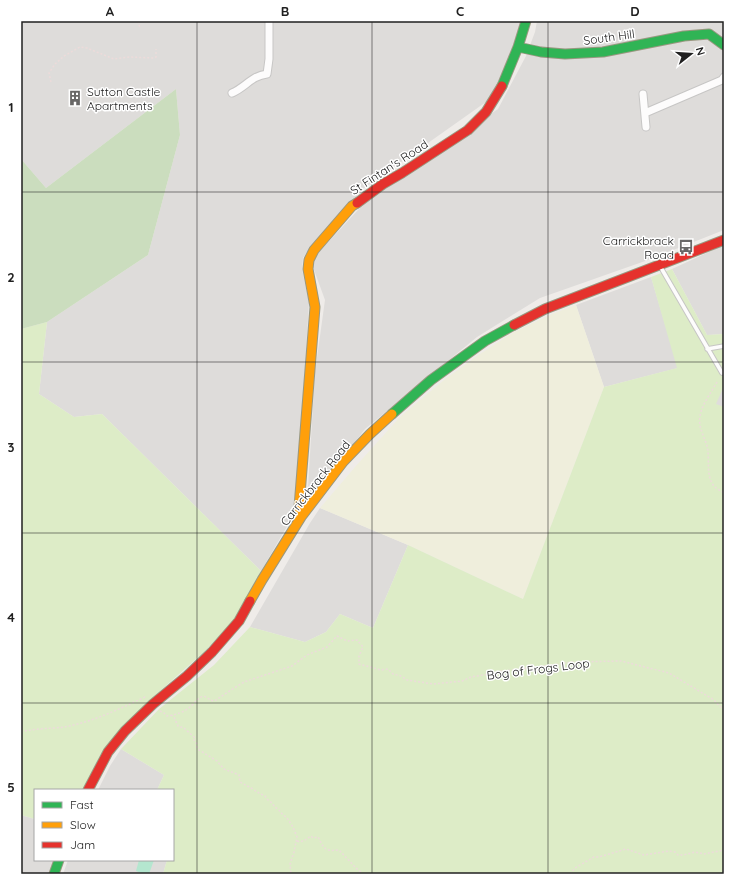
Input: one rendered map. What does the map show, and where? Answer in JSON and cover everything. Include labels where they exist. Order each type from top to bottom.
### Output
[{"type":"main road","name":"St Fintan's Road","points":[[301,517],[299,506],[315,307],[308,269],[309,260],[314,250],[352,206],[383,184],[468,130],[486,112],[501,89],[518,47],[526,21]]},
{"type":"main road","name":"South Hill","points":[[518,47],[541,52],[565,54],[603,52],[684,36],[709,34],[724,45]]},
{"type":"main road","name":"Carrickbrack Road","points":[[89,789],[108,752],[125,731],[212,652],[239,621],[262,580],[301,517],[343,462],[370,434],[402,405],[431,380],[485,341],[515,324],[545,309],[724,240]]},
{"type":"main road","points":[[54,874],[59,861]]},
{"type":"street","points":[[232,93],[240,90],[253,78],[259,75],[267,74],[269,60],[269,21]]},
{"type":"street","points":[[645,113],[722,80],[724,77]]},
{"type":"street","points":[[643,94],[646,127]]},
{"type":"lane","points":[[659,265],[707,349],[722,373],[724,373]]},
{"type":"lane","points":[[707,349],[724,346]]},
{"type":"path","points":[[138,21],[140,28]]},
{"type":"path","points":[[51,82],[49,73],[55,64],[64,56],[80,47],[87,48],[114,59],[130,57],[154,58],[156,57],[156,49]]},
{"type":"path","points":[[717,382],[702,411],[700,423],[707,446],[708,465],[712,484],[724,493]]},
{"type":"path","name":"Bog of Frogs Loop","points":[[171,715],[186,710],[200,697],[204,696],[212,701],[216,700],[244,682],[292,666],[307,656],[327,647],[337,636],[347,641],[357,640],[363,647],[359,656],[359,664],[381,670],[388,669],[392,674],[416,682],[433,684],[462,681],[471,677],[494,672],[574,662],[622,661],[669,673],[714,700],[724,711]]},
{"type":"path","points":[[21,732],[63,727],[86,722],[145,697],[150,703]]},
{"type":"path","points":[[157,709],[167,716],[171,715],[174,717],[178,726],[184,728],[189,734],[193,735],[199,750],[217,761],[227,770],[239,775],[240,782],[252,788],[259,794],[267,797],[268,800],[290,822],[296,832],[297,837],[290,864],[291,874]]},
{"type":"path","points":[[297,840],[300,842],[304,841],[310,836],[313,838],[318,837],[324,848],[339,850],[361,872],[361,874]]},
{"type":"path","points":[[570,874],[575,868],[594,857],[626,850],[644,855],[669,852],[675,852],[678,855],[695,852],[704,854],[724,850]]},
{"type":"shaded area","points":[[21,21],[525,21],[493,97],[363,189],[311,246],[303,258],[302,269],[309,303],[296,511],[261,571],[102,414],[74,417],[39,394],[47,322],[148,255],[180,135],[176,89],[46,188],[21,159]]},
{"type":"shaded area","points":[[537,21],[724,21],[724,230],[648,260],[540,298],[477,337],[365,429],[307,504],[315,372],[325,300],[313,267],[314,261],[319,252],[370,197],[498,109],[526,56],[535,32]]},
{"type":"shaded area","points":[[724,245],[724,334],[707,335],[672,269]]},
{"type":"shaded area","points":[[651,277],[678,368],[604,387],[576,305]]},
{"type":"shaded area","points":[[724,386],[724,407],[716,404]]},
{"type":"shaded area","points":[[320,508],[408,545],[373,628],[340,614],[326,632],[305,642],[250,627],[310,523]]},
{"type":"shaded area","points":[[121,749],[164,775],[157,789],[98,789],[110,766]]},
{"type":"shaded area","points":[[21,815],[34,819],[34,861],[54,861],[49,874],[21,874]]},
{"type":"shaded area","points":[[68,861],[167,861],[163,874],[63,874]]},
{"type":"green space","points":[[176,89],[180,135],[148,255],[47,322],[21,329],[21,159],[46,188]]},
{"type":"green space","points":[[672,269],[707,335],[724,334],[724,874],[163,874],[167,861],[174,861],[174,789],[157,789],[164,775],[121,749],[159,709],[214,665],[250,627],[305,642],[326,632],[340,614],[373,628],[408,545],[523,599],[604,387],[677,368],[651,277]]},
{"type":"green space","points":[[576,305],[604,387],[523,599],[408,545],[320,508],[400,417],[444,380],[514,332],[552,314]]},
{"type":"green space","points":[[47,322],[39,394],[74,417],[102,414],[261,571],[239,615],[204,652],[152,698],[100,755],[84,789],[34,789],[34,819],[21,815],[21,329]]},
{"type":"green space","points":[[139,861],[154,861],[149,874],[136,871]]},
{"type":"traffic: fast","points":[[502,86],[518,47],[526,21]]},
{"type":"traffic: fast","points":[[518,47],[541,52],[565,54],[603,52],[684,36],[709,34],[724,45]]},
{"type":"traffic: fast","points":[[392,414],[431,380],[485,341],[514,325]]},
{"type":"traffic: fast","points":[[54,874],[59,861]]},
{"type":"traffic: slow","points":[[301,517],[299,507],[315,307],[308,269],[309,260],[314,250],[352,206],[357,203]]},
{"type":"traffic: slow","points":[[250,601],[301,517],[343,462],[392,414]]},
{"type":"traffic: jam","points":[[357,203],[383,184],[468,130],[486,112],[502,86]]},
{"type":"traffic: jam","points":[[514,325],[545,309],[724,240]]},
{"type":"traffic: jam","points":[[89,789],[108,752],[125,731],[212,652],[239,621],[250,601]]},
{"type":"place","name":"Sutton Castle Apartments","points":[[75,98]]},
{"type":"place","name":"Carrickbrack Road","points":[[686,247]]}]
